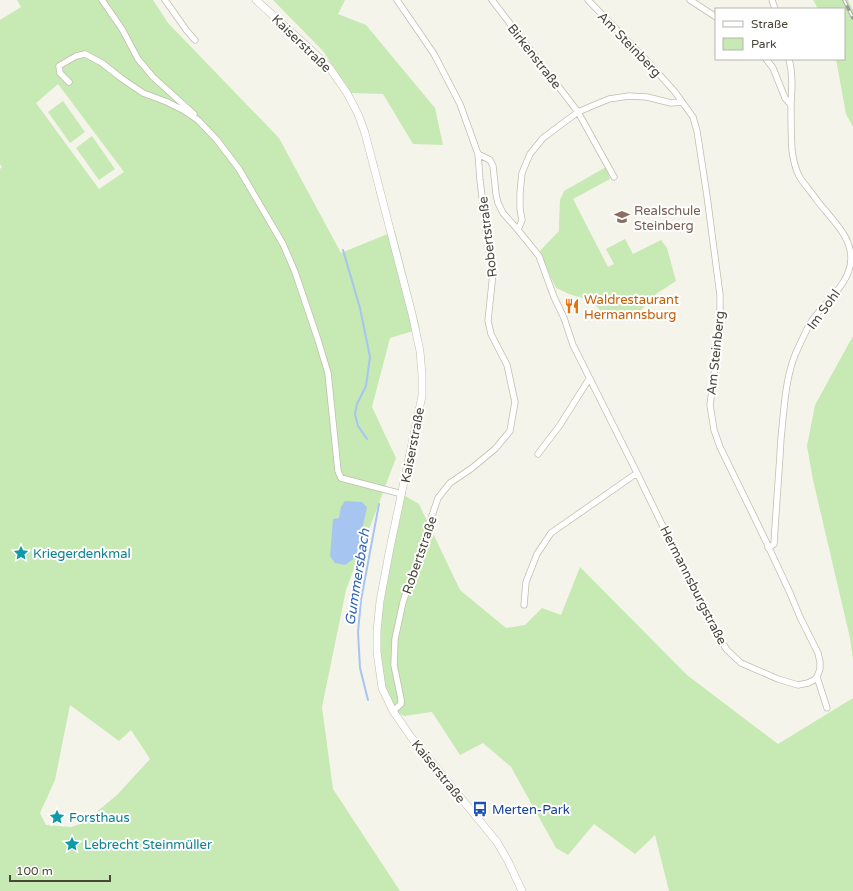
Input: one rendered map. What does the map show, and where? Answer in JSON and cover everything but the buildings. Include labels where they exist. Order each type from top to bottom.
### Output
[{"type":"street","points":[[102,0],[122,29],[138,59],[153,77],[191,111],[217,140],[239,169],[283,244],[295,272],[328,373],[338,471],[341,478],[402,494]]},
{"type":"street","points":[[166,0],[195,40]]},
{"type":"street","name":"Kaiserstraße","points":[[256,0],[329,67],[347,93],[358,114],[412,314],[420,351],[422,396],[380,601],[377,631],[377,652],[382,688],[393,711],[411,737],[497,842],[522,891]]},
{"type":"street","name":"Robertstraße","points":[[393,711],[401,704],[394,665],[395,639],[403,602],[438,498],[450,483],[496,449],[510,431],[515,402],[507,366],[491,334],[488,321],[493,273],[487,238],[478,154],[460,104],[434,54],[397,0]]},
{"type":"street","name":"Birkenstraße","points":[[492,0],[578,112],[614,177]]},
{"type":"street","name":"Am Steinberg","points":[[588,0],[650,64],[675,92],[693,117],[697,131],[707,196],[720,295],[720,330],[710,405],[714,430],[720,447],[818,653],[820,669],[817,677]]},
{"type":"street","points":[[690,0],[715,16]]},
{"type":"street","points":[[69,82],[60,73],[59,66],[76,56],[85,54],[102,63],[143,93],[167,102],[198,120]]},
{"type":"street","points":[[767,60],[773,68],[785,98],[791,105]]},
{"type":"street","name":"Im Sohl","points":[[768,548],[774,544],[782,425],[788,379],[795,356],[811,322],[845,279],[851,261],[850,248],[845,236],[799,176],[794,160],[791,142],[792,89],[789,60]]},
{"type":"street","points":[[518,230],[522,220],[520,193],[522,172],[530,154],[543,138],[578,112],[610,99],[629,96],[647,97],[671,103],[682,102]]},
{"type":"street","name":"Hermannsburgstraße","points":[[478,154],[490,160],[493,166],[496,194],[503,214],[539,256],[554,297],[564,318],[573,345],[716,633],[728,650],[741,663],[778,679],[798,685],[808,683],[817,677]]},
{"type":"street","points":[[538,454],[560,425],[589,379]]},
{"type":"street","points":[[524,605],[526,582],[537,554],[551,533],[637,473]]},
{"type":"street","points":[[817,677],[827,708]]},
{"type":"green space","points":[[17,0],[153,0],[168,23],[279,138],[341,253],[395,231],[420,329],[390,338],[372,407],[396,458],[346,590],[322,707],[333,789],[400,891],[0,891],[0,169],[2,167],[0,164],[0,20],[21,7]],"holes":[[[58,84],[124,172],[99,189],[36,103]],[[70,705],[119,741],[131,730],[150,759],[117,795],[83,823],[71,827],[46,825],[40,813],[55,780]]]},
{"type":"green space","points":[[273,0],[345,0],[338,14],[366,25],[435,108],[443,145],[413,144],[383,94],[351,93],[323,51]]},
{"type":"green space","points":[[813,0],[848,0],[853,10],[853,127],[846,114],[836,60],[845,60],[845,8],[817,8]]},
{"type":"green space","points":[[63,101],[85,132],[70,143],[48,112]]},
{"type":"green space","points":[[92,136],[115,169],[99,180],[76,148]]},
{"type":"green space","points":[[606,167],[610,179],[573,199],[608,267],[614,264],[606,249],[625,239],[633,254],[661,240],[667,248],[676,281],[656,294],[641,310],[619,319],[605,316],[592,301],[569,294],[556,288],[539,252],[559,231],[560,200],[564,191]]},
{"type":"green space","points":[[853,336],[853,660],[850,638],[813,480],[807,446],[815,405]]},
{"type":"green space","points":[[402,494],[419,504],[460,590],[506,628],[525,625],[542,608],[561,615],[580,567],[687,675],[778,744],[853,698],[853,891],[669,891],[655,835],[635,854],[594,824],[568,855],[556,848],[511,767],[483,743],[460,755],[432,712],[404,716],[393,711],[382,688],[377,631]]},
{"type":"water","points":[[345,501],[362,502],[367,507],[356,557],[345,565],[335,563],[330,556],[333,519],[339,518],[341,507]]},
{"type":"waterway","name":"Gummersbach","points":[[343,250],[360,308],[370,357],[366,386],[357,404],[355,414],[358,426],[367,439]]},
{"type":"waterway","name":"Gummersbach","points":[[368,700],[360,668],[358,632],[361,600],[379,504]]},
{"type":"railway","points":[[844,0],[853,18]]},
{"type":"place","name":"Realschule Steinberg","points":[[622,217]]},
{"type":"place","name":"Waldrestaurant Hermannsburg","points":[[572,306]]},
{"type":"place","name":"Kriegerdenkmal","points":[[21,553]]},
{"type":"place","name":"Merten-Park","points":[[480,809]]},
{"type":"place","name":"Forsthaus","points":[[57,817]]},
{"type":"place","name":"Lebrecht Steinmüller","points":[[72,844]]}]
